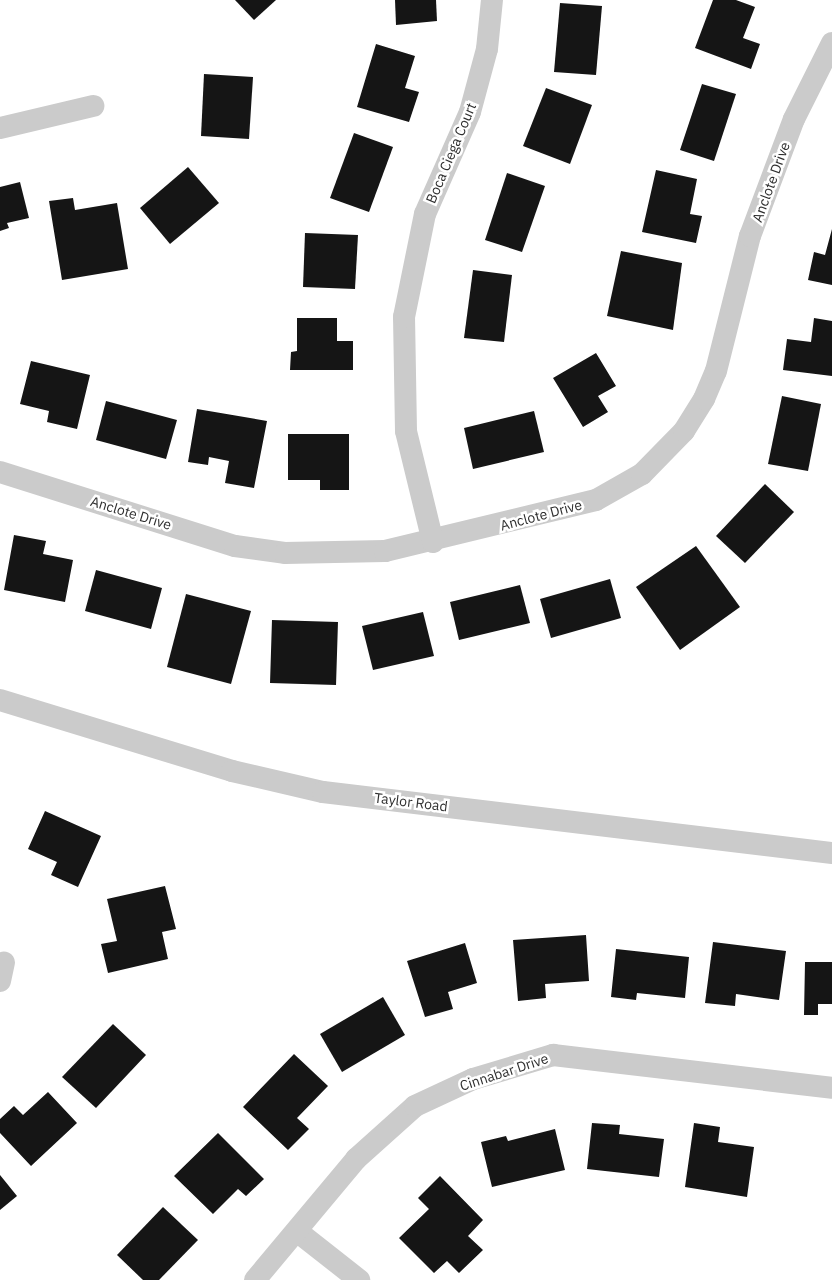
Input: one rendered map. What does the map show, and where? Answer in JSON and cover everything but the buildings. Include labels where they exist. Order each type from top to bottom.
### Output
[{"type":"street","name":"Boca Ciega Court","points":[[433,542],[406,431],[402,379],[404,317],[425,214],[470,112],[488,49],[492,0]]},
{"type":"street","name":"Anclote Drive","points":[[0,472],[235,546],[335,554],[433,542],[596,500],[642,474],[684,431],[716,371],[750,236],[794,119],[832,43]]},
{"type":"street","points":[[0,128],[93,106]]},
{"type":"street","name":"Taylor Road","points":[[0,700],[232,771],[323,792],[832,853]]},
{"type":"street","name":"Cinnabar Drive","points":[[255,1280],[298,1232],[356,1159],[415,1106],[473,1079],[553,1055],[832,1088]]},
{"type":"street","points":[[298,1232],[359,1280]]}]
